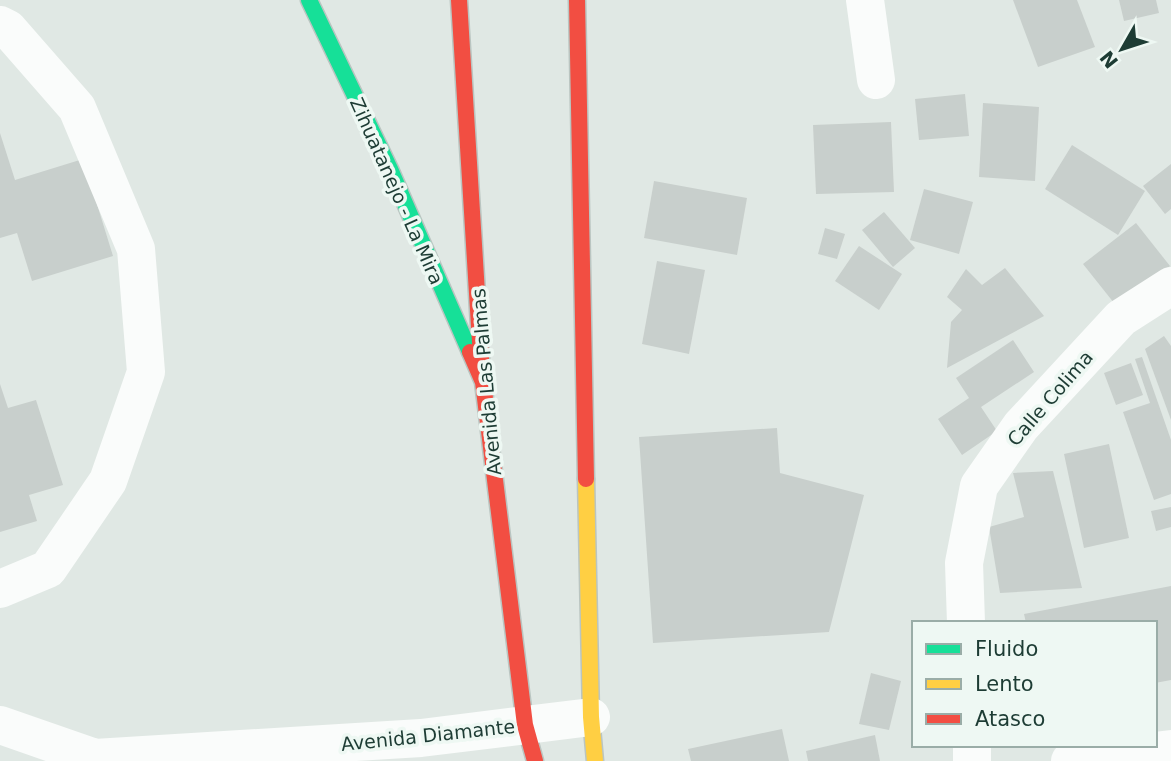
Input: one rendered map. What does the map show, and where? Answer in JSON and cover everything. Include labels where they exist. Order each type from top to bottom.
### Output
[{"type":"main road","name":"Zihuatanejo - La Mira","points":[[309,0],[390,169],[483,382]]},
{"type":"main road","name":"Avenida Las Palmas","points":[[459,0],[483,382],[530,743]]},
{"type":"main road","points":[[577,0],[591,717],[595,761]]},
{"type":"street","points":[[864,0],[876,80]]},
{"type":"street","points":[[0,25],[8,29],[77,108],[136,249],[146,372],[108,481],[48,569],[0,589]]},
{"type":"street","name":"Calle Colima","points":[[966,621],[964,563],[979,486],[1021,426],[1121,318],[1171,286]]},
{"type":"street","name":"Avenida Diamante","points":[[0,725],[95,758],[421,738],[530,743],[591,717]]},
{"type":"street","points":[[1070,761],[1171,748]]},
{"type":"building","points":[[1013,0],[1077,0],[1095,47],[1038,67]]},
{"type":"building","points":[[1119,0],[1156,0],[1159,13],[1124,21]]},
{"type":"building","points":[[965,94],[969,136],[919,140],[915,99]]},
{"type":"building","points":[[983,103],[1039,107],[1035,181],[979,177]]},
{"type":"building","points":[[891,122],[894,192],[816,194],[813,125]]},
{"type":"building","points":[[0,133],[15,180],[83,159],[113,256],[32,281],[17,233],[0,238]]},
{"type":"building","points":[[1072,145],[1145,191],[1118,235],[1045,189]]},
{"type":"building","points":[[1171,164],[1171,209],[1165,214],[1143,186]]},
{"type":"building","points":[[654,181],[747,198],[737,255],[644,238]]},
{"type":"building","points":[[924,189],[973,202],[959,254],[910,240]]},
{"type":"building","points":[[884,212],[915,248],[893,267],[862,230]]},
{"type":"building","points":[[1136,223],[1170,266],[1118,308],[1083,264]]},
{"type":"building","points":[[825,228],[845,234],[837,259],[818,254]]},
{"type":"building","points":[[859,246],[902,274],[879,310],[835,281]]},
{"type":"building","points":[[657,261],[705,270],[689,354],[642,344]]},
{"type":"building","points":[[1005,268],[1044,316],[947,368],[951,322],[962,310],[947,297],[966,269],[982,285]]},
{"type":"building","points":[[1164,336],[1171,346],[1171,420],[1145,349]]},
{"type":"building","points":[[1013,340],[1034,372],[981,407],[997,431],[962,455],[938,419],[969,398],[956,378]]},
{"type":"building","points":[[1142,357],[1171,440],[1171,494],[1154,500],[1123,412],[1150,403],[1135,359]]},
{"type":"building","points":[[1131,363],[1143,395],[1116,405],[1104,373]]},
{"type":"building","points":[[0,384],[8,408],[36,400],[63,485],[29,495],[37,521],[0,532]]},
{"type":"building","points":[[777,428],[780,473],[864,495],[829,632],[653,643],[639,437]]},
{"type":"building","points":[[1109,444],[1129,538],[1084,548],[1064,454]]},
{"type":"building","points":[[1053,471],[1082,588],[1000,593],[989,527],[1024,517],[1013,473]]},
{"type":"building","points":[[1171,507],[1171,527],[1156,531],[1151,511]]},
{"type":"building","points":[[1171,586],[1171,680],[1157,683],[1157,621],[1026,621],[1024,614]]},
{"type":"building","points":[[871,673],[901,681],[889,730],[859,724]]},
{"type":"building","points":[[782,729],[789,761],[691,761],[688,749]]},
{"type":"building","points":[[875,735],[880,761],[808,761],[806,751]]},
{"type":"traffic: fast","points":[[309,0],[390,169],[470,352]]},
{"type":"traffic: slow","points":[[586,479],[591,717],[595,761]]},
{"type":"traffic: jam","points":[[459,0],[482,375]]},
{"type":"traffic: jam","points":[[577,0],[586,479]]},
{"type":"traffic: jam","points":[[470,352],[483,382],[525,725],[535,761]]}]
